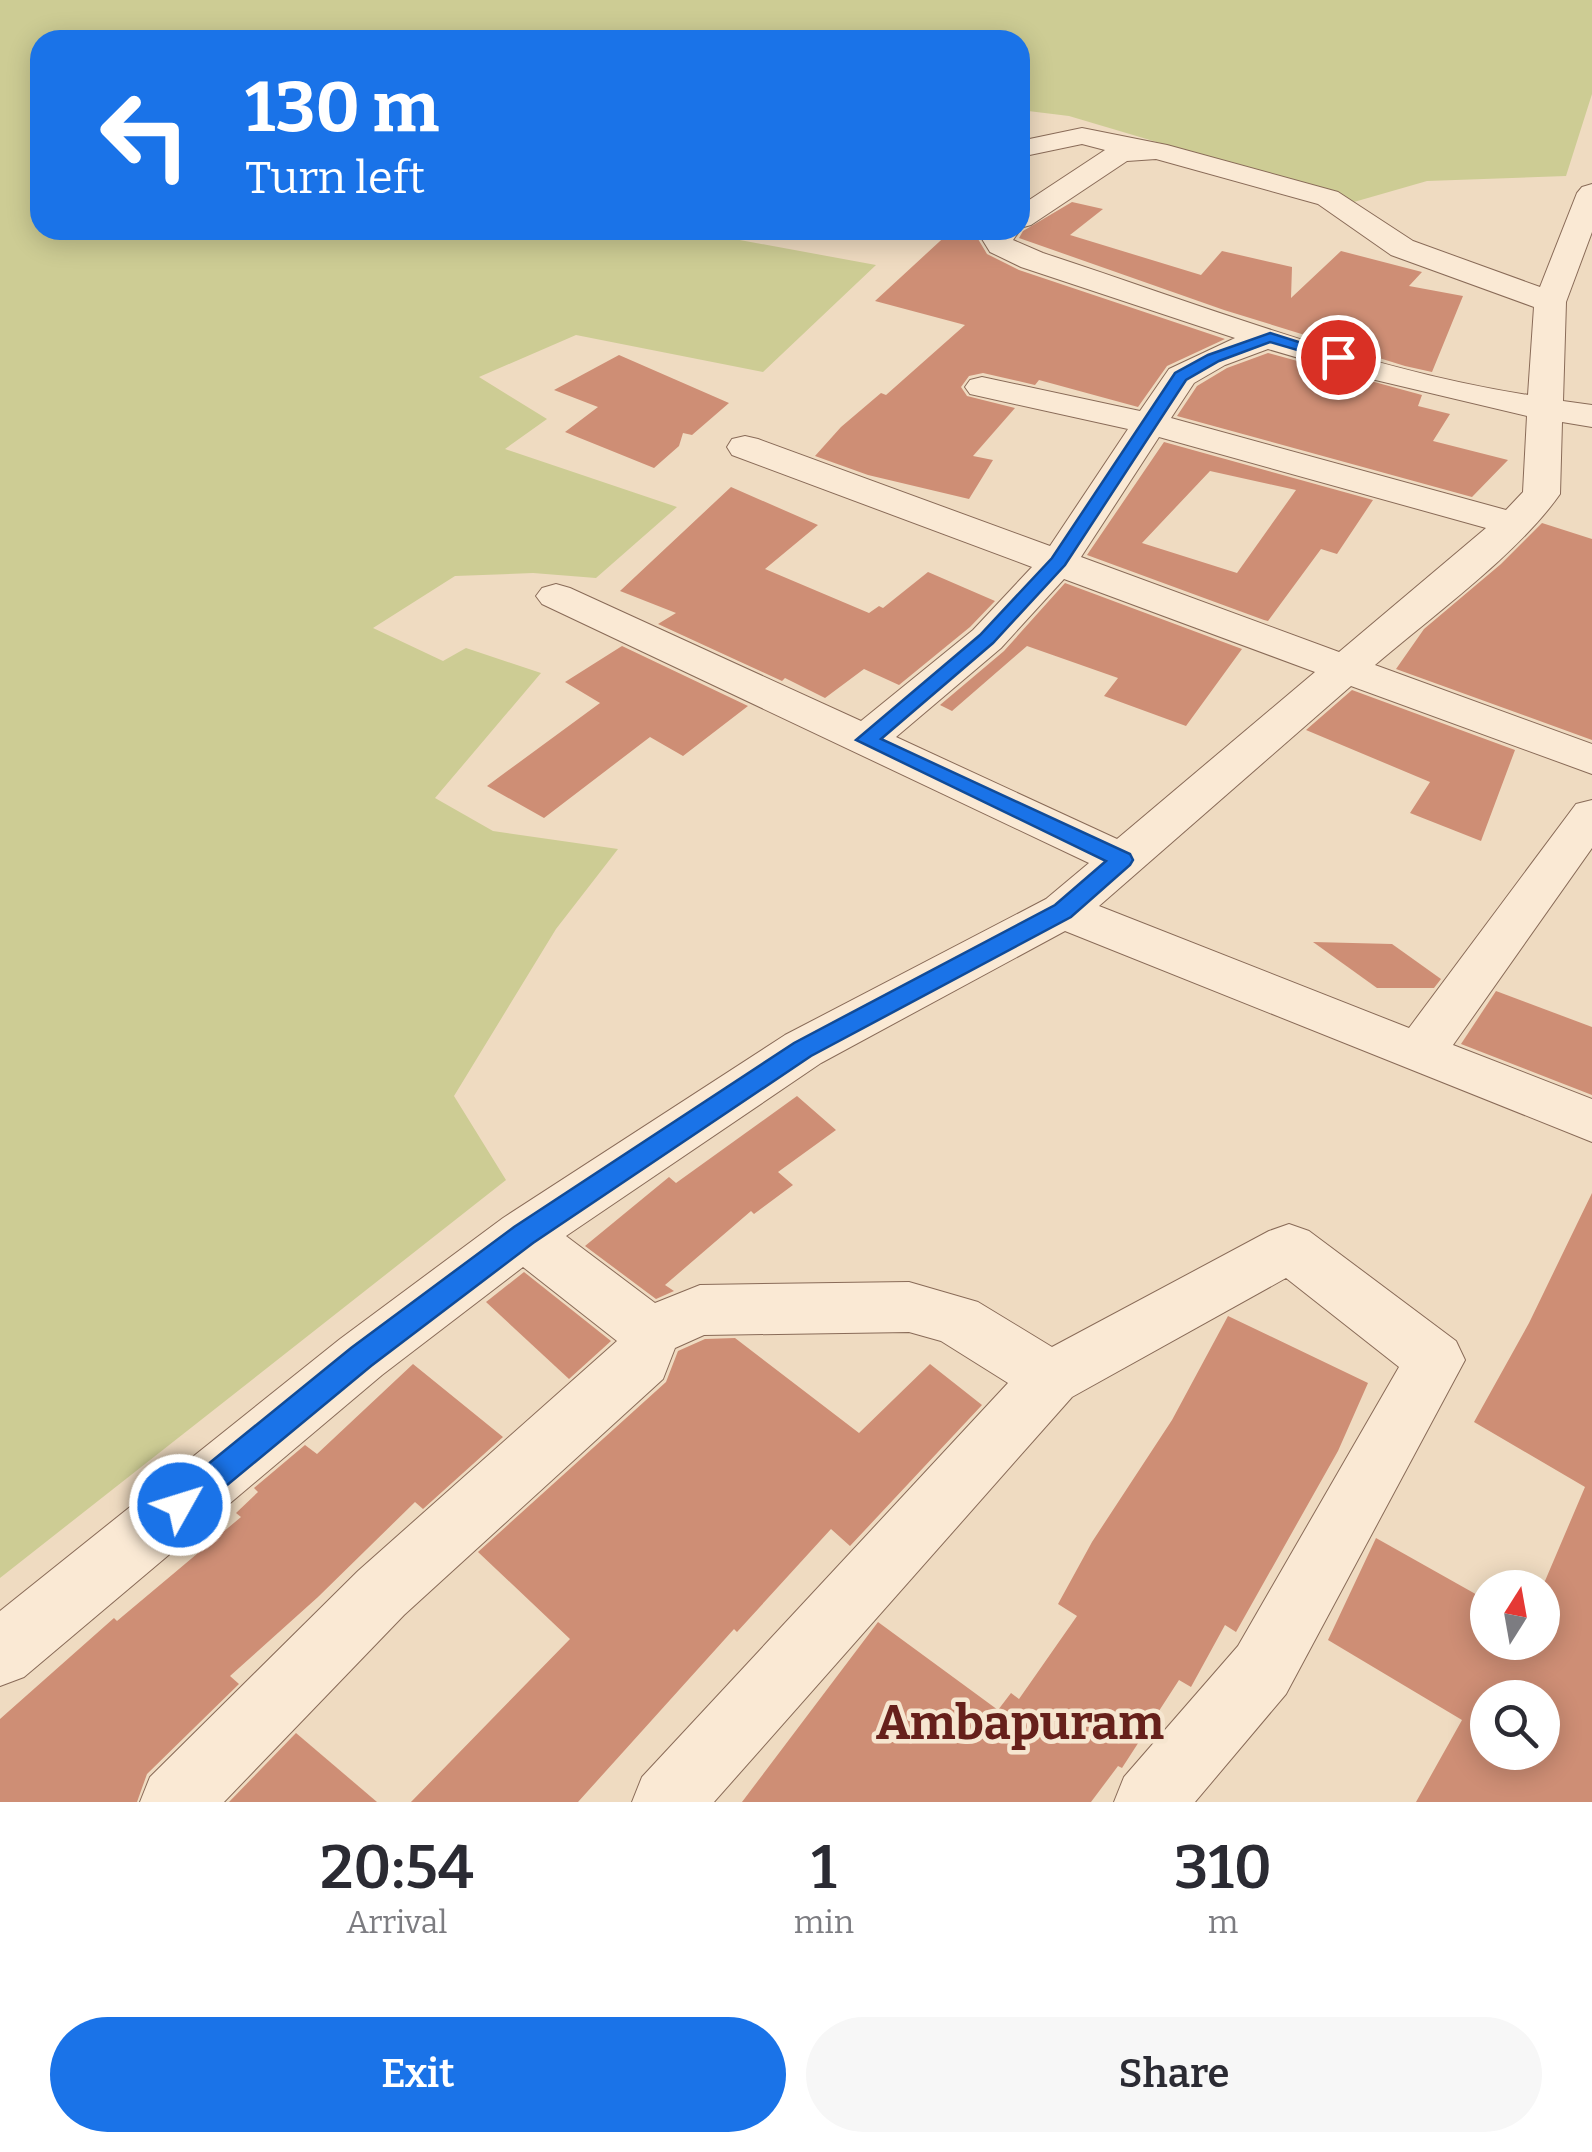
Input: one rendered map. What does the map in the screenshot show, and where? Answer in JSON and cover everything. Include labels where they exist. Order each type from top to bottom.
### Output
[{"type":"street","points":[[1030,148],[1082,136],[1173,154],[1328,198],[1402,248],[1550,302]]},
{"type":"street","points":[[1030,212],[1111,158],[1134,149]]},
{"type":"street","points":[[0,1653],[361,1357],[523,1235],[802,1049],[1063,911],[1514,524],[1541,494],[1570,413],[1550,302],[1592,193]]},
{"type":"street","points":[[998,240],[1001,246],[1032,260],[1270,337],[1474,396],[1570,413]]},
{"type":"street","points":[[866,740],[986,639],[1059,561],[1180,376],[1213,358],[1270,337]]},
{"type":"street","points":[[982,387],[1151,424],[1514,524]]},
{"type":"street","points":[[744,447],[1592,760]]},
{"type":"street","points":[[556,596],[1122,860]]},
{"type":"street","points":[[1419,1053],[1592,815]]},
{"type":"street","points":[[1063,911],[1592,1121]]},
{"type":"street","points":[[523,1235],[649,1332]]},
{"type":"street","points":[[667,1802],[1051,1378],[1289,1248],[1435,1360],[1262,1670],[1150,1802]]},
{"type":"street","points":[[649,1332],[700,1310],[909,1306],[957,1320],[1051,1378]]},
{"type":"street","points":[[175,1802],[381,1593],[642,1360],[649,1332]]},
{"type":"shaded area","points":[[0,0],[1592,0],[1592,94],[1566,176],[1427,181],[1340,206],[1187,151],[1069,116],[1030,111],[1030,30],[30,30],[30,240],[740,240],[876,265],[763,372],[576,335],[479,377],[547,419],[505,449],[677,507],[596,578],[533,573],[455,576],[373,628],[443,661],[466,648],[541,673],[435,798],[493,831],[618,849],[556,929],[454,1096],[506,1180],[0,1578]]},
{"type":"building","points":[[1072,202],[1103,209],[1070,235],[1201,275],[1222,251],[1292,267],[1291,298],[1341,251],[1422,272],[1409,286],[1463,296],[1432,372],[1224,310],[1025,240],[1030,240],[1030,227]]},
{"type":"building","points":[[941,240],[979,240],[987,254],[1019,270],[1225,339],[1167,366],[1138,407],[1039,380],[1035,385],[983,373],[969,376],[961,387],[967,396],[1015,408],[973,456],[993,460],[969,499],[868,475],[815,456],[841,427],[881,393],[886,395],[965,325],[875,301]]},
{"type":"building","points":[[1268,353],[1422,395],[1418,406],[1450,414],[1433,441],[1508,460],[1472,497],[1177,416],[1197,386],[1227,368]]},
{"type":"building","points":[[619,355],[729,403],[692,435],[683,433],[679,446],[654,468],[565,432],[598,407],[554,390]]},
{"type":"building","points":[[1164,442],[1373,500],[1337,554],[1321,549],[1268,621],[1087,555]],"holes":[[[1210,471],[1296,490],[1237,573],[1142,543]]]},
{"type":"building","points":[[731,487],[818,525],[765,569],[869,613],[879,606],[883,608],[928,572],[995,601],[970,627],[899,685],[864,669],[825,698],[785,678],[782,681],[658,624],[676,613],[620,591]]},
{"type":"building","points":[[1542,523],[1592,539],[1592,740],[1396,669],[1424,629],[1501,564]]},
{"type":"building","points":[[1065,583],[1242,649],[1186,726],[1104,696],[1118,678],[1027,646],[952,711],[940,705],[1004,651]]},
{"type":"building","points":[[622,646],[748,706],[683,756],[650,737],[544,818],[487,786],[600,703],[565,682]]},
{"type":"building","points":[[1352,690],[1515,750],[1481,841],[1410,813],[1430,782],[1306,730]]},
{"type":"building","points":[[1313,942],[1392,944],[1441,979],[1434,988],[1377,988]]},
{"type":"building","points":[[1496,991],[1592,1027],[1592,1095],[1461,1044]]},
{"type":"building","points":[[797,1096],[836,1130],[778,1172],[793,1185],[754,1214],[751,1211],[665,1285],[674,1291],[656,1299],[585,1246],[669,1177],[676,1183]]},
{"type":"building","points":[[1592,1193],[1592,1802],[1416,1802],[1462,1720],[1328,1640],[1376,1538],[1470,1591],[1470,1660],[1560,1660],[1560,1570],[1550,1570],[1585,1487],[1474,1422],[1529,1323]]},
{"type":"building","points":[[524,1272],[611,1341],[569,1379],[486,1302]]},
{"type":"building","points":[[1228,1316],[1368,1383],[1338,1451],[1236,1632],[1225,1625],[1191,1687],[1179,1680],[1122,1768],[1118,1766],[1091,1802],[742,1802],[878,1622],[998,1710],[1011,1693],[1019,1699],[1077,1616],[1058,1604],[1092,1542],[1172,1420]]},
{"type":"building","points":[[735,1338],[859,1433],[930,1364],[982,1405],[850,1546],[831,1529],[737,1632],[734,1629],[578,1802],[411,1802],[570,1639],[478,1552],[666,1382],[678,1351],[705,1339]]},
{"type":"building","points":[[413,1364],[503,1437],[423,1509],[415,1502],[230,1676],[239,1684],[147,1774],[137,1802],[0,1802],[0,1719],[114,1618],[117,1621],[241,1517],[236,1513],[258,1492],[254,1488],[305,1445],[317,1454]]},
{"type":"building","points":[[296,1733],[377,1802],[229,1802]]},
{"type":"district","name":"Ambapuram","points":[[1020,1722]]},
{"type":"route","points":[[180,1505],[361,1357],[523,1235],[802,1049],[1063,911],[1122,860],[866,740],[986,639],[1059,561],[1180,376],[1213,358],[1270,337],[1338,357]]}]
